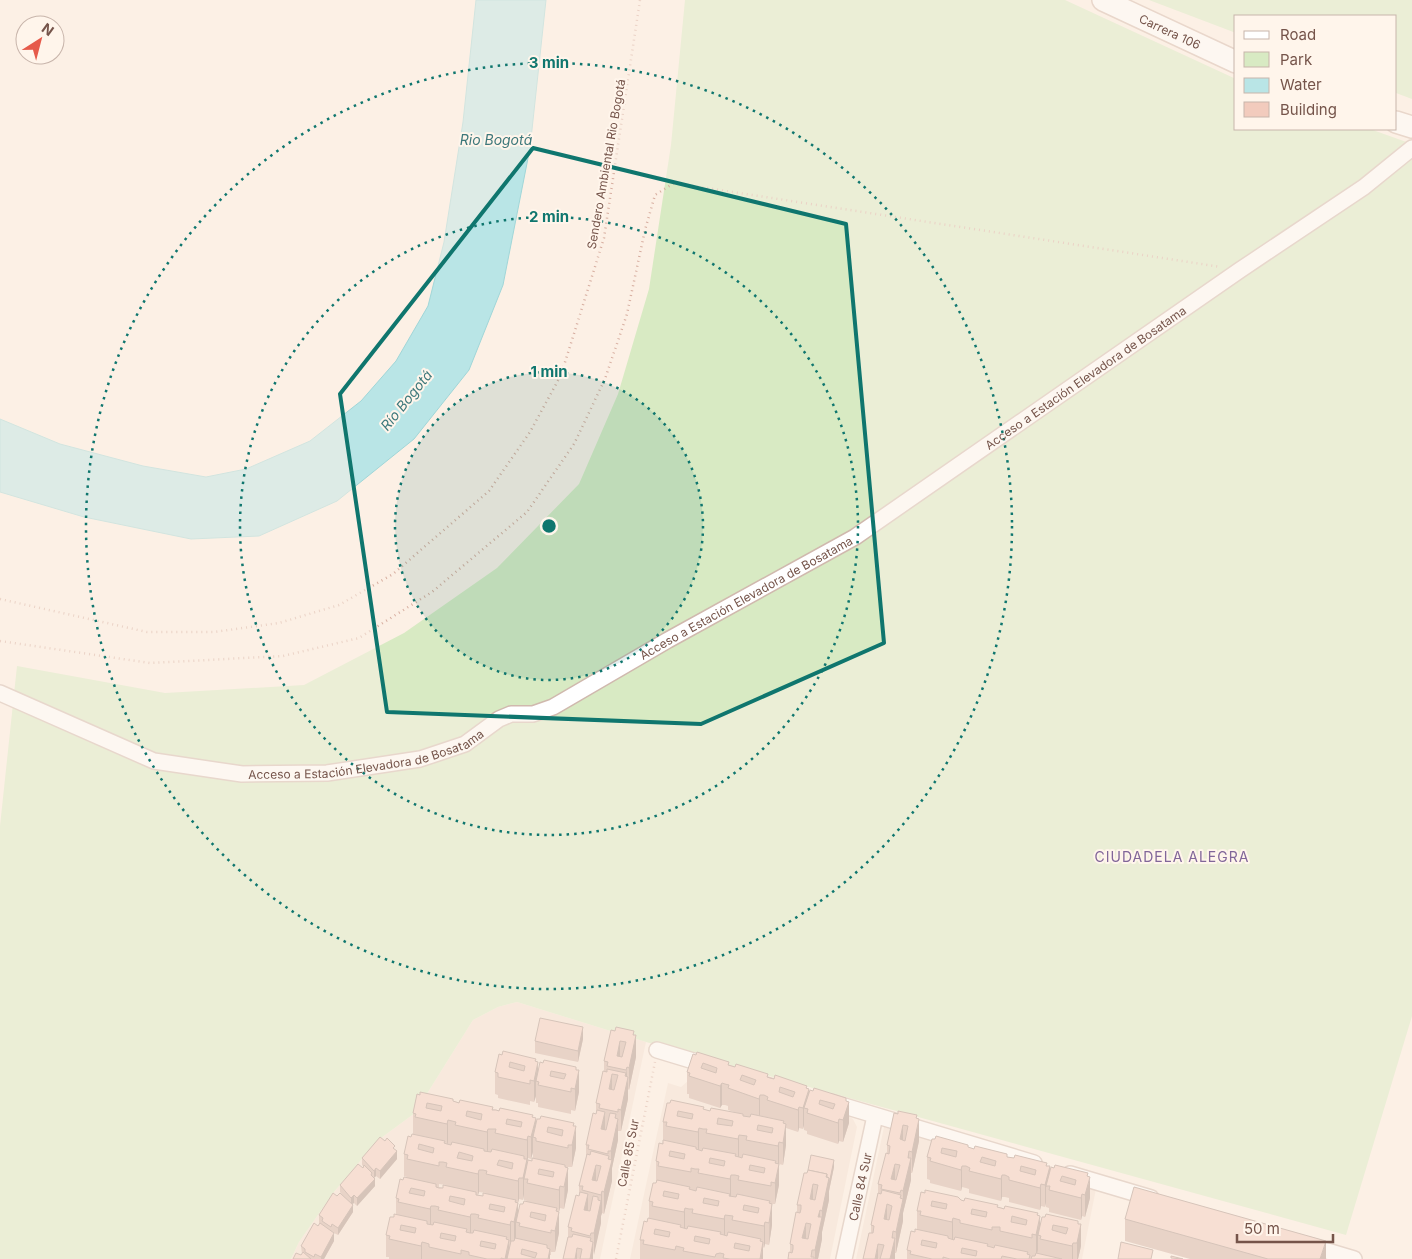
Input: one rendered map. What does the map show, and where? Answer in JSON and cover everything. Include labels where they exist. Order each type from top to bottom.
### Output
[{"type":"street","name":"Carrera 106","points":[[1103,0],[1234,61]]},
{"type":"street","points":[[1397,122],[1412,127]]},
{"type":"street","name":"Acceso a Estación Elevadora de Bosatama","points":[[0,693],[154,761],[242,774],[328,773],[420,759],[465,744],[499,719],[511,714],[533,714],[553,707],[668,640],[855,537],[1240,270],[1364,187],[1412,148]]},
{"type":"street","points":[[657,1050],[723,1070]]},
{"type":"street","points":[[818,1099],[1169,1204]]},
{"type":"street","name":"Calle 84 Sur","points":[[844,1259],[875,1116]]},
{"type":"street","points":[[1292,1240],[1351,1258]]},
{"type":"path","name":"Sendero Ambiental Rio Bogotá","points":[[0,599],[147,632],[214,632],[279,623],[338,605],[393,574],[489,491],[530,432],[561,375],[604,238],[640,0]]},
{"type":"path","points":[[0,641],[150,663],[283,656],[359,638],[432,592],[526,512],[574,444],[604,379],[627,314],[654,195],[674,183],[1240,270]]},
{"type":"path","name":"Calle 85 Sur","points":[[616,1259],[657,1050]]},
{"type":"highlighted area","points":[[533,148],[846,224],[884,643],[701,724],[387,712],[340,394]]},
{"type":"shaded area","points":[[517,1002],[646,1042],[600,1259],[291,1259],[299,1242],[334,1192],[377,1141],[415,1113],[473,1020],[498,1007]]},
{"type":"shaded area","points":[[689,1080],[847,1115],[853,1119],[857,1127],[830,1259],[630,1259],[668,1083],[681,1087]]},
{"type":"shaded area","points":[[884,1127],[1096,1189],[1082,1259],[856,1259]]},
{"type":"green space","points":[[685,0],[1065,0],[1234,78],[1234,130],[1373,130],[1412,144],[1412,1016],[1346,1235],[646,1042],[517,1002],[498,1007],[473,1020],[415,1113],[377,1141],[334,1192],[299,1242],[291,1259],[0,1259],[0,826],[17,666],[165,693],[304,685],[404,633],[497,568],[579,484],[618,394],[649,289],[671,145]]},
{"type":"green space","points":[[1149,0],[1412,0],[1412,99],[1397,93],[1397,15],[1234,15],[1234,32]]},
{"type":"water","name":"Rio Bogotá","points":[[476,0],[546,0],[530,148],[503,285],[469,370],[414,439],[337,501],[259,536],[191,539],[84,517],[0,492],[0,419],[60,444],[143,466],[206,477],[246,469],[310,441],[361,401],[396,361],[428,306],[444,242],[463,122]]},
{"type":"building","points":[[540,1018],[583,1027],[578,1051],[535,1041]]},
{"type":"building","points":[[616,1027],[634,1031],[633,1035],[636,1035],[629,1068],[627,1067],[626,1070],[607,1066],[608,1062],[604,1061],[611,1030],[615,1031]],"holes":[[[620,1041],[626,1042],[622,1057],[617,1056]]]},
{"type":"building","points":[[503,1051],[536,1059],[535,1061],[538,1062],[534,1081],[530,1080],[530,1084],[498,1077],[498,1073],[495,1072],[499,1054],[502,1055]],"holes":[[[510,1062],[525,1066],[524,1071],[509,1067]]]},
{"type":"building","points":[[697,1052],[729,1062],[728,1065],[735,1067],[736,1064],[768,1074],[767,1077],[770,1078],[774,1079],[775,1075],[807,1086],[806,1088],[809,1089],[803,1108],[799,1107],[798,1110],[767,1100],[768,1097],[764,1095],[760,1095],[759,1099],[728,1088],[729,1085],[722,1083],[720,1086],[689,1076],[690,1073],[687,1072],[693,1054],[696,1055]],"holes":[[[703,1063],[717,1068],[716,1073],[701,1068]],[[742,1075],[756,1080],[754,1085],[740,1080]],[[780,1087],[795,1092],[793,1097],[779,1092]]]},
{"type":"building","points":[[544,1060],[576,1067],[576,1070],[579,1070],[575,1089],[571,1088],[571,1092],[538,1085],[539,1082],[536,1081],[540,1062],[543,1063]],"holes":[[[551,1071],[566,1074],[564,1079],[550,1076]]]},
{"type":"building","points":[[607,1069],[626,1073],[625,1076],[628,1077],[621,1110],[618,1109],[618,1112],[599,1108],[600,1104],[596,1103],[603,1071],[607,1072]],"holes":[[[612,1074],[618,1075],[614,1090],[609,1089]]]},
{"type":"building","points":[[814,1088],[846,1098],[846,1101],[849,1102],[843,1120],[839,1119],[838,1123],[807,1113],[808,1109],[804,1108],[810,1090],[813,1091]],"holes":[[[820,1100],[835,1104],[833,1109],[819,1104]]]},
{"type":"building","points":[[420,1092],[453,1099],[453,1101],[459,1103],[460,1100],[493,1107],[492,1110],[499,1111],[500,1108],[533,1115],[532,1117],[536,1118],[531,1137],[528,1136],[527,1140],[495,1133],[496,1129],[488,1129],[487,1132],[455,1125],[456,1122],[448,1120],[447,1124],[415,1117],[416,1114],[413,1113],[417,1094],[420,1095]],"holes":[[[427,1103],[442,1106],[441,1111],[426,1108]],[[467,1111],[482,1114],[481,1120],[466,1116]],[[507,1119],[522,1122],[521,1127],[506,1124]]]},
{"type":"building","points":[[671,1100],[704,1107],[703,1109],[710,1111],[711,1108],[743,1114],[743,1116],[750,1117],[751,1114],[784,1121],[783,1123],[786,1124],[783,1143],[779,1142],[778,1146],[746,1140],[747,1136],[739,1135],[738,1139],[706,1133],[707,1129],[699,1128],[698,1132],[666,1126],[667,1122],[663,1122],[667,1103],[670,1103]],"holes":[[[678,1111],[693,1114],[692,1119],[677,1116]],[[718,1118],[733,1121],[732,1126],[717,1124]],[[758,1125],[773,1128],[772,1133],[757,1130]]]},
{"type":"building","points":[[597,1110],[605,1112],[601,1129],[606,1130],[610,1113],[616,1114],[615,1118],[618,1119],[611,1151],[608,1151],[608,1154],[588,1149],[589,1145],[586,1145],[593,1113],[596,1114]]},
{"type":"building","points":[[898,1111],[917,1115],[916,1118],[919,1119],[912,1152],[909,1151],[908,1158],[911,1158],[903,1191],[901,1190],[900,1193],[881,1189],[882,1185],[878,1184],[886,1153],[889,1154],[890,1146],[887,1145],[894,1113],[898,1114]],"holes":[[[903,1125],[908,1126],[905,1141],[900,1139]],[[895,1164],[900,1165],[896,1180],[891,1179]]]},
{"type":"building","points":[[541,1116],[574,1123],[573,1126],[576,1126],[572,1145],[568,1145],[568,1148],[536,1141],[536,1138],[533,1137],[537,1119],[540,1119]],"holes":[[[548,1127],[563,1130],[562,1136],[547,1132]]]},
{"type":"building","points":[[412,1134],[445,1141],[444,1143],[451,1145],[452,1142],[484,1149],[484,1151],[491,1152],[492,1149],[524,1156],[524,1159],[527,1159],[523,1178],[519,1178],[518,1181],[486,1174],[487,1171],[483,1170],[479,1170],[478,1174],[446,1167],[447,1163],[443,1162],[439,1162],[439,1166],[407,1159],[408,1155],[404,1154],[408,1136],[411,1137]],"holes":[[[419,1144],[434,1148],[433,1153],[418,1149]],[[459,1152],[473,1156],[472,1161],[457,1158]],[[499,1160],[513,1163],[512,1169],[497,1165]]]},
{"type":"building","points":[[936,1136],[968,1145],[968,1147],[974,1149],[975,1146],[1007,1154],[1007,1157],[1014,1158],[1015,1155],[1047,1163],[1046,1166],[1050,1166],[1045,1185],[1041,1184],[1040,1188],[1009,1180],[1009,1177],[1005,1175],[1002,1175],[1001,1179],[969,1171],[970,1168],[966,1166],[962,1166],[961,1170],[930,1161],[931,1158],[927,1157],[932,1139],[935,1139]],"holes":[[[942,1148],[957,1151],[956,1157],[941,1153]],[[982,1157],[996,1161],[995,1166],[980,1162]],[[1021,1166],[1036,1170],[1035,1175],[1020,1171]]]},
{"type":"building","points":[[380,1137],[385,1141],[387,1138],[397,1151],[380,1171],[376,1168],[374,1171],[362,1158]]},
{"type":"building","points":[[663,1140],[696,1147],[696,1149],[702,1151],[703,1148],[736,1154],[735,1156],[742,1158],[743,1154],[776,1161],[775,1163],[779,1164],[775,1183],[771,1182],[771,1186],[738,1180],[739,1176],[735,1175],[731,1175],[730,1179],[698,1173],[699,1169],[691,1168],[691,1172],[658,1166],[659,1162],[656,1161],[659,1143],[663,1144]],"holes":[[[670,1151],[685,1154],[684,1159],[669,1156]],[[710,1158],[725,1161],[724,1166],[709,1163]],[[750,1165],[765,1168],[764,1173],[749,1170]]]},
{"type":"building","points":[[591,1151],[609,1156],[608,1159],[612,1160],[604,1192],[602,1191],[601,1195],[582,1190],[583,1186],[579,1186],[587,1154],[590,1155]],"holes":[[[596,1165],[601,1166],[597,1181],[592,1180]]]},
{"type":"building","points":[[811,1155],[834,1160],[829,1184],[827,1174],[808,1170]]},
{"type":"building","points":[[532,1158],[565,1165],[568,1168],[564,1187],[560,1186],[559,1190],[527,1183],[528,1179],[524,1179],[528,1160],[532,1161]],"holes":[[[539,1169],[554,1172],[553,1177],[538,1174]]]},
{"type":"building","points":[[358,1164],[363,1168],[364,1165],[375,1179],[357,1198],[354,1195],[351,1198],[340,1185]]},
{"type":"building","points":[[1055,1165],[1088,1173],[1087,1176],[1090,1177],[1085,1195],[1082,1194],[1081,1198],[1049,1190],[1050,1186],[1046,1186],[1051,1167],[1054,1168]],"holes":[[[1062,1176],[1076,1180],[1075,1185],[1060,1181]]]},
{"type":"building","points":[[808,1170],[827,1174],[826,1177],[829,1178],[822,1211],[820,1210],[818,1217],[822,1217],[815,1250],[812,1250],[811,1257],[814,1257],[814,1259],[788,1259],[789,1252],[792,1253],[793,1249],[793,1245],[790,1244],[796,1212],[800,1213],[801,1209],[801,1205],[797,1205],[804,1173],[807,1173]],"holes":[[[813,1184],[818,1185],[815,1200],[810,1199]],[[806,1223],[811,1224],[808,1239],[802,1238]]]},
{"type":"building","points":[[404,1177],[436,1184],[436,1187],[439,1188],[443,1188],[443,1185],[476,1192],[476,1195],[483,1196],[483,1193],[516,1200],[515,1202],[518,1203],[514,1222],[511,1221],[510,1225],[478,1218],[479,1215],[475,1214],[471,1214],[470,1217],[438,1210],[439,1207],[435,1206],[431,1206],[430,1209],[398,1202],[399,1199],[396,1198],[400,1179],[403,1180]],"holes":[[[411,1188],[425,1191],[424,1196],[409,1193]],[[450,1196],[465,1199],[464,1205],[449,1201]],[[490,1204],[505,1207],[504,1212],[489,1209]]]},
{"type":"building","points":[[657,1180],[690,1187],[689,1189],[696,1191],[697,1187],[730,1194],[729,1196],[736,1197],[737,1194],[770,1201],[769,1203],[772,1204],[769,1223],[765,1222],[764,1226],[732,1220],[733,1216],[725,1215],[724,1219],[692,1213],[693,1209],[685,1208],[684,1212],[652,1206],[653,1202],[649,1201],[653,1183],[656,1183]],"holes":[[[664,1191],[679,1194],[678,1199],[663,1196]],[[704,1198],[719,1201],[718,1206],[703,1203]],[[744,1205],[759,1208],[758,1213],[743,1210]]]},
{"type":"building","points":[[1134,1187],[1326,1241],[1320,1259],[1268,1259],[1125,1219]]},
{"type":"building","points":[[882,1190],[901,1195],[900,1198],[903,1199],[896,1232],[893,1231],[892,1238],[895,1238],[890,1259],[880,1259],[884,1245],[878,1244],[875,1259],[863,1259],[869,1233],[873,1233],[874,1226],[871,1225],[878,1193],[881,1194]],"holes":[[[887,1204],[892,1206],[889,1220],[884,1219]]]},
{"type":"building","points":[[925,1190],[958,1197],[964,1201],[965,1198],[998,1205],[997,1207],[1004,1209],[1005,1206],[1038,1213],[1037,1215],[1040,1216],[1036,1235],[1032,1234],[1032,1238],[1000,1231],[1000,1227],[992,1227],[992,1230],[960,1223],[960,1220],[953,1218],[952,1222],[920,1215],[921,1211],[917,1211],[921,1192],[925,1193]],"holes":[[[932,1201],[947,1204],[946,1209],[931,1206]],[[972,1209],[987,1212],[986,1217],[971,1214]],[[1012,1216],[1027,1220],[1026,1225],[1011,1222]]]},
{"type":"building","points":[[580,1192],[588,1194],[584,1210],[590,1211],[593,1196],[598,1197],[598,1200],[601,1201],[594,1233],[591,1233],[590,1236],[571,1231],[572,1228],[568,1227],[576,1195],[579,1196]]},
{"type":"building","points":[[333,1193],[337,1196],[340,1193],[353,1205],[338,1228],[332,1224],[331,1227],[322,1221],[323,1218],[319,1215]]},
{"type":"building","points":[[524,1201],[557,1208],[556,1211],[559,1212],[555,1231],[551,1230],[551,1233],[519,1226],[520,1223],[516,1222],[520,1204],[523,1204]],"holes":[[[531,1212],[546,1215],[545,1221],[530,1217]]]},
{"type":"building","points":[[394,1214],[427,1221],[427,1224],[433,1225],[434,1222],[467,1229],[466,1232],[470,1233],[473,1233],[474,1230],[507,1237],[506,1239],[509,1240],[505,1259],[487,1259],[469,1255],[469,1252],[461,1250],[461,1254],[429,1247],[429,1244],[422,1242],[421,1246],[389,1239],[390,1236],[386,1235],[390,1217],[394,1217]],"holes":[[[401,1225],[416,1228],[415,1233],[400,1230]],[[441,1233],[456,1236],[455,1241],[440,1238]],[[481,1241],[496,1244],[495,1249],[480,1246]]]},
{"type":"building","points":[[1046,1214],[1078,1221],[1078,1224],[1081,1224],[1077,1243],[1073,1243],[1072,1246],[1040,1239],[1041,1236],[1038,1235],[1042,1217],[1045,1217]],"holes":[[[1053,1225],[1068,1228],[1066,1234],[1052,1230]]]},
{"type":"building","points":[[648,1218],[681,1225],[680,1227],[687,1229],[688,1226],[721,1232],[720,1234],[727,1236],[728,1232],[761,1239],[760,1241],[763,1242],[760,1259],[730,1259],[723,1258],[724,1254],[720,1253],[716,1254],[715,1257],[683,1251],[684,1248],[676,1246],[675,1250],[643,1244],[644,1240],[640,1240],[644,1221],[647,1222]],"holes":[[[655,1229],[670,1232],[669,1237],[654,1234]],[[695,1236],[710,1239],[709,1244],[694,1241]],[[735,1243],[750,1246],[749,1251],[734,1248]]]},
{"type":"building","points":[[314,1223],[318,1226],[320,1223],[334,1233],[321,1257],[315,1254],[314,1257],[305,1252],[305,1249],[301,1246]]},
{"type":"building","points":[[915,1229],[948,1236],[948,1238],[954,1240],[955,1237],[988,1244],[987,1246],[994,1248],[995,1245],[1028,1252],[1027,1254],[1030,1255],[1029,1259],[1002,1256],[1001,1259],[950,1259],[943,1257],[943,1259],[932,1259],[910,1254],[911,1251],[907,1250],[911,1231],[915,1232]],"holes":[[[922,1240],[937,1243],[936,1248],[921,1245]],[[962,1248],[977,1251],[976,1256],[961,1253]]]},
{"type":"building","points":[[573,1234],[591,1238],[590,1241],[593,1242],[590,1259],[580,1259],[582,1249],[577,1248],[575,1259],[563,1259],[568,1237],[572,1237]]},
{"type":"building","points":[[515,1238],[547,1245],[547,1248],[550,1249],[548,1259],[507,1259],[511,1241],[514,1241]],"holes":[[[522,1249],[537,1253],[535,1258],[521,1254]]]},
{"type":"building","points":[[1121,1242],[1153,1250],[1151,1259],[1118,1259]]},
{"type":"building","points":[[303,1252],[311,1259],[293,1259],[296,1253],[301,1255]]},
{"type":"building","points":[[1036,1253],[1062,1259],[1031,1259]]},
{"type":"district","name":"CIUDADELA ALEGRA","points":[[1172,856]]},
{"type":"water label","name":"Río Bogotá","points":[[406,400]]}]
